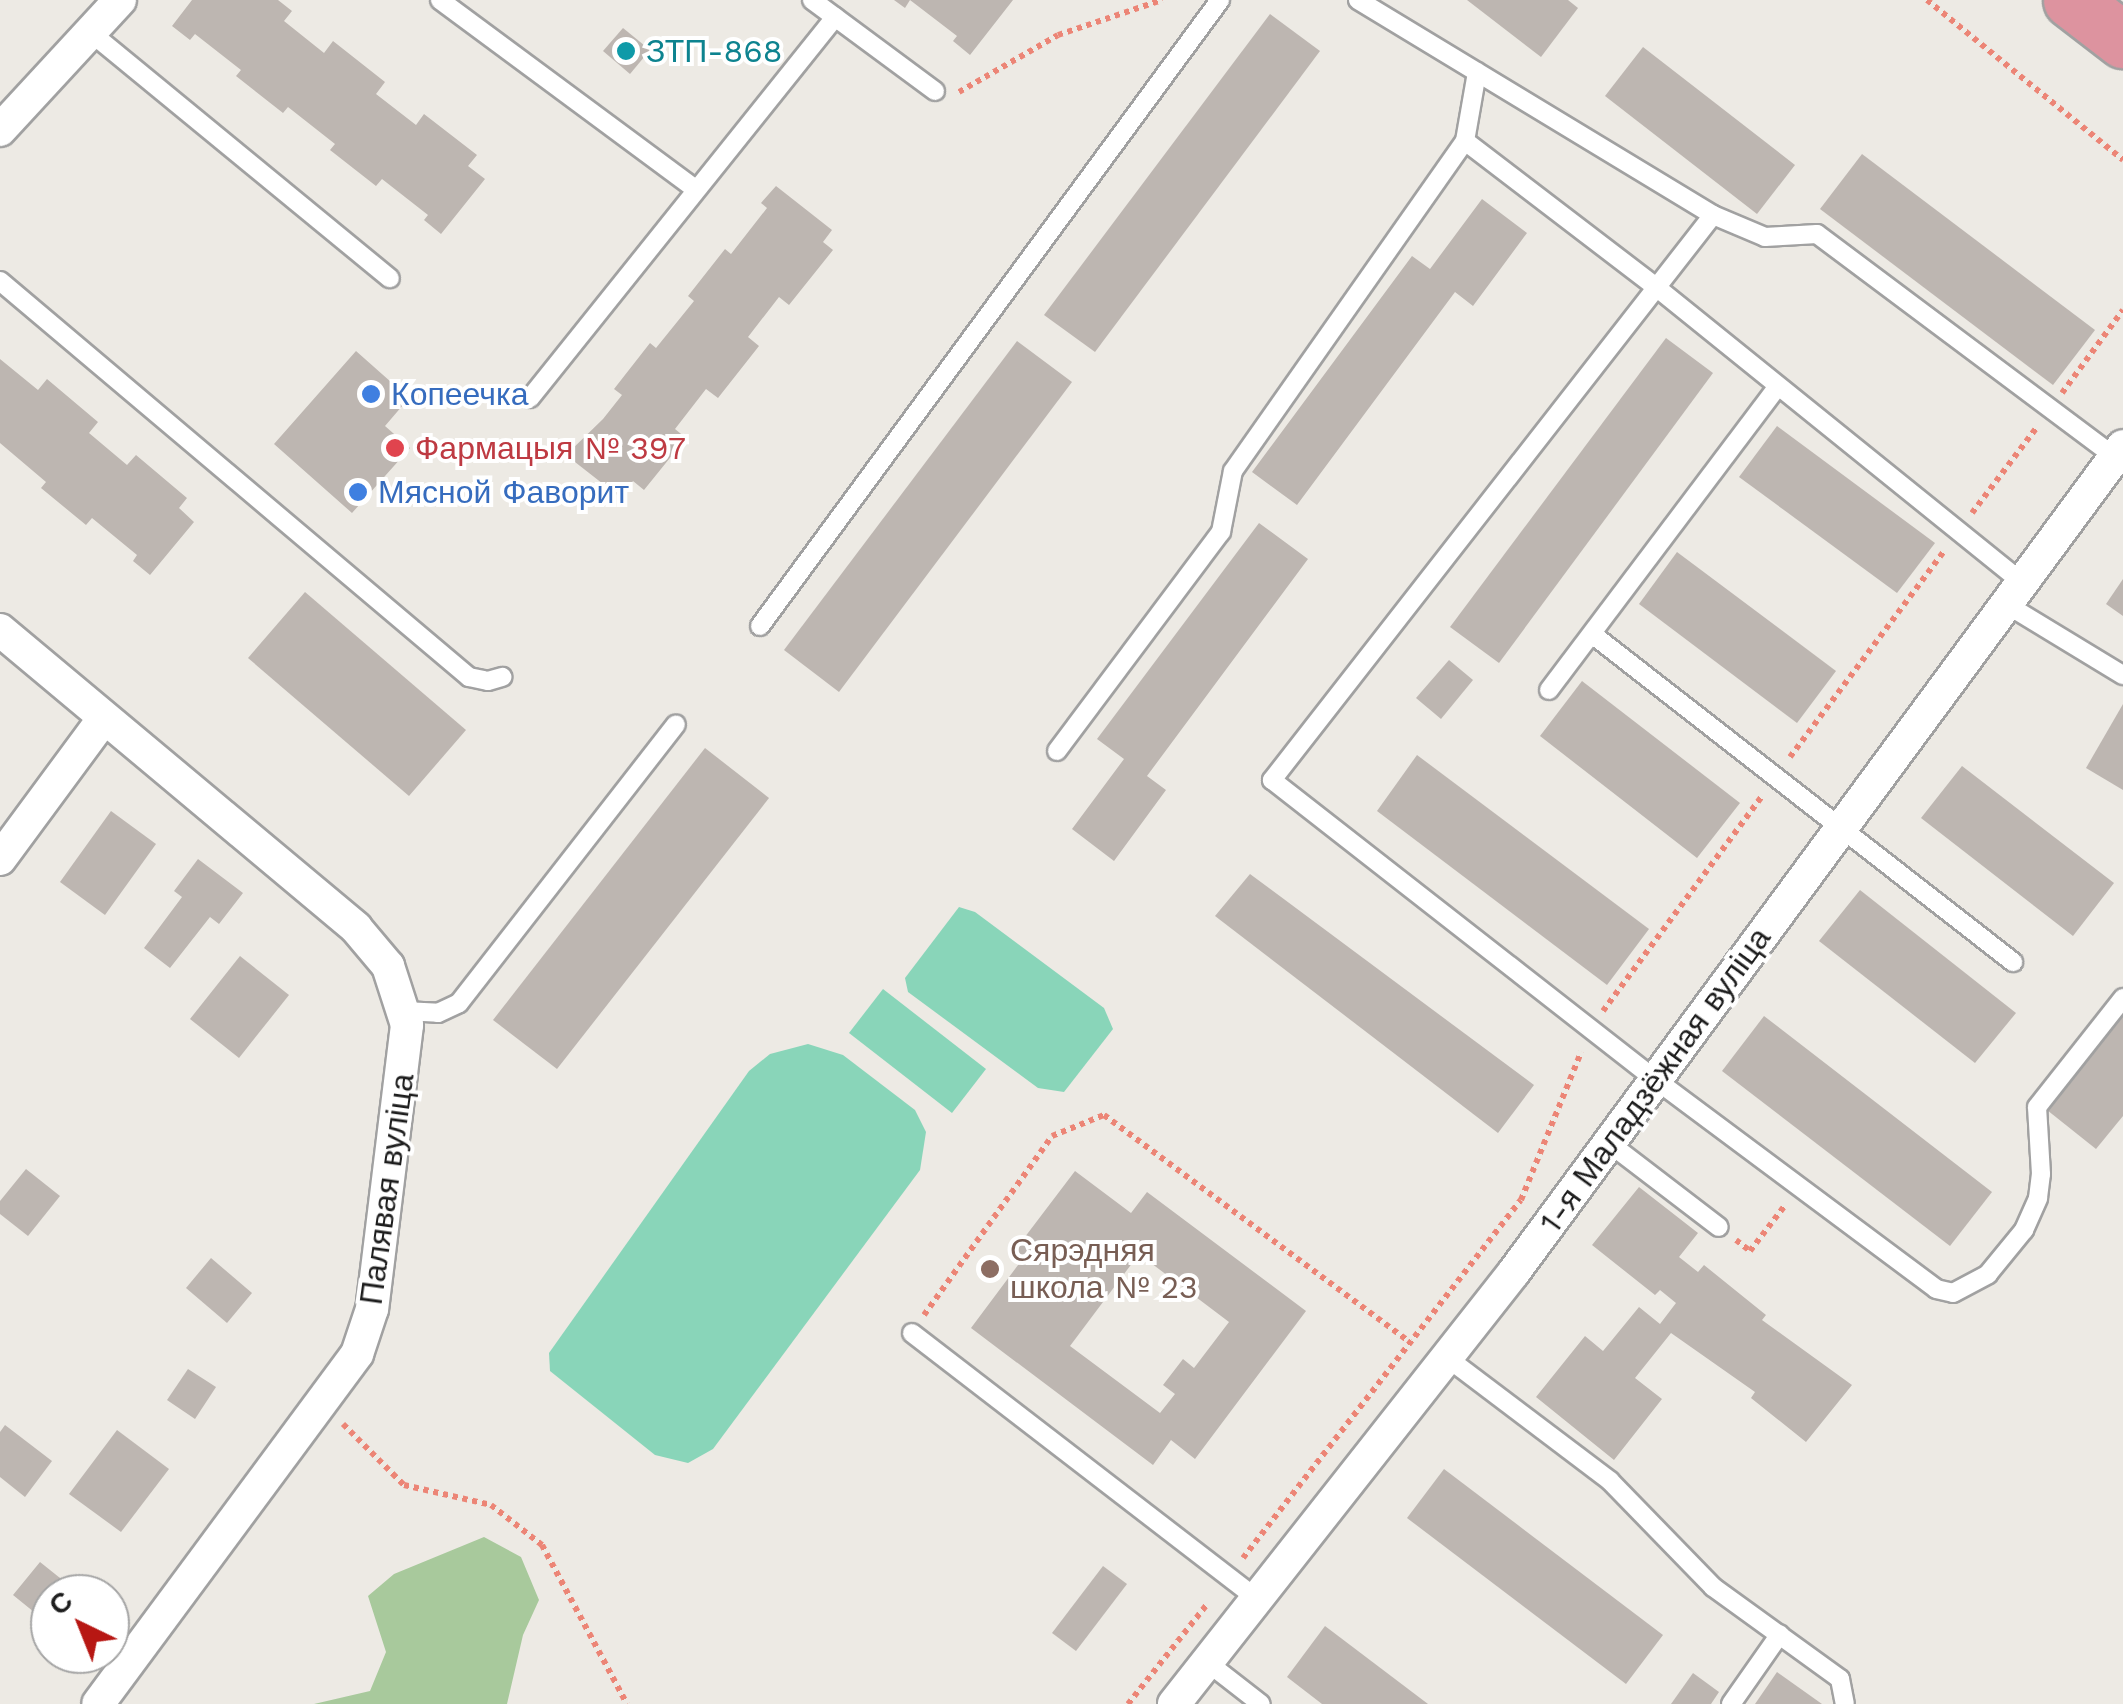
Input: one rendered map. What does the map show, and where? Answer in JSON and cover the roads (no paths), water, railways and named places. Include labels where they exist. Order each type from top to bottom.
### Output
[{"type":"highway","points":[[2071,0],[2123,40]]},
{"type":"street","points":[[0,130],[120,0]]},
{"type":"street","name":"1-я Маладзёжная вуліца","points":[[1174,1704],[1609,1143],[2014,593],[2116,467]]},
{"type":"street","name":"Палявая вуліца","points":[[0,630],[356,928],[388,966],[404,1011],[405,1057],[372,1309],[357,1354],[98,1704]]},
{"type":"street","points":[[0,859],[104,718]]},
{"type":"lane","points":[[440,0],[694,190]]},
{"type":"lane","points":[[812,0],[935,91]]},
{"type":"lane","points":[[760,626],[1220,0]]},
{"type":"lane","points":[[1358,0],[1713,216],[1766,237],[1816,234],[2050,410],[2116,467]]},
{"type":"lane","points":[[530,398],[835,17]]},
{"type":"lane","points":[[90,32],[390,278]]},
{"type":"lane","points":[[1056,751],[1221,532],[1233,471],[1465,142],[1477,72]]},
{"type":"lane","points":[[1465,142],[1656,287],[1958,531],[2014,593],[2123,675]]},
{"type":"lane","points":[[1713,216],[1272,780],[1656,1080],[1936,1289],[1953,1293],[1969,1288],[2007,1256],[2038,1198],[2041,1174],[2037,1107],[2123,998]]},
{"type":"lane","points":[[0,281],[469,677],[488,681],[502,676]]},
{"type":"lane","points":[[1550,690],[1777,387]]},
{"type":"lane","points":[[1592,634],[2013,962]]},
{"type":"lane","points":[[404,1011],[438,1014],[459,1002],[676,724]]},
{"type":"lane","points":[[1609,1143],[1719,1227]]},
{"type":"lane","points":[[912,1332],[1256,1598]]},
{"type":"lane","points":[[1445,1356],[1610,1481],[1713,1586],[1840,1679],[1845,1704]]},
{"type":"lane","points":[[1731,1704],[1780,1634]]},
{"type":"lane","points":[[1207,1662],[1261,1704]]},
{"type":"place","name":"ЗТП-868","points":[[626,51]]},
{"type":"place","name":"Копеечка","points":[[371,394]]},
{"type":"place","name":"Фармацыя № 397","points":[[395,448]]},
{"type":"place","name":"Мясной Фаворит","points":[[358,492]]},
{"type":"place","name":"Сярэдняя школа № 23","points":[[990,1269]]}]
